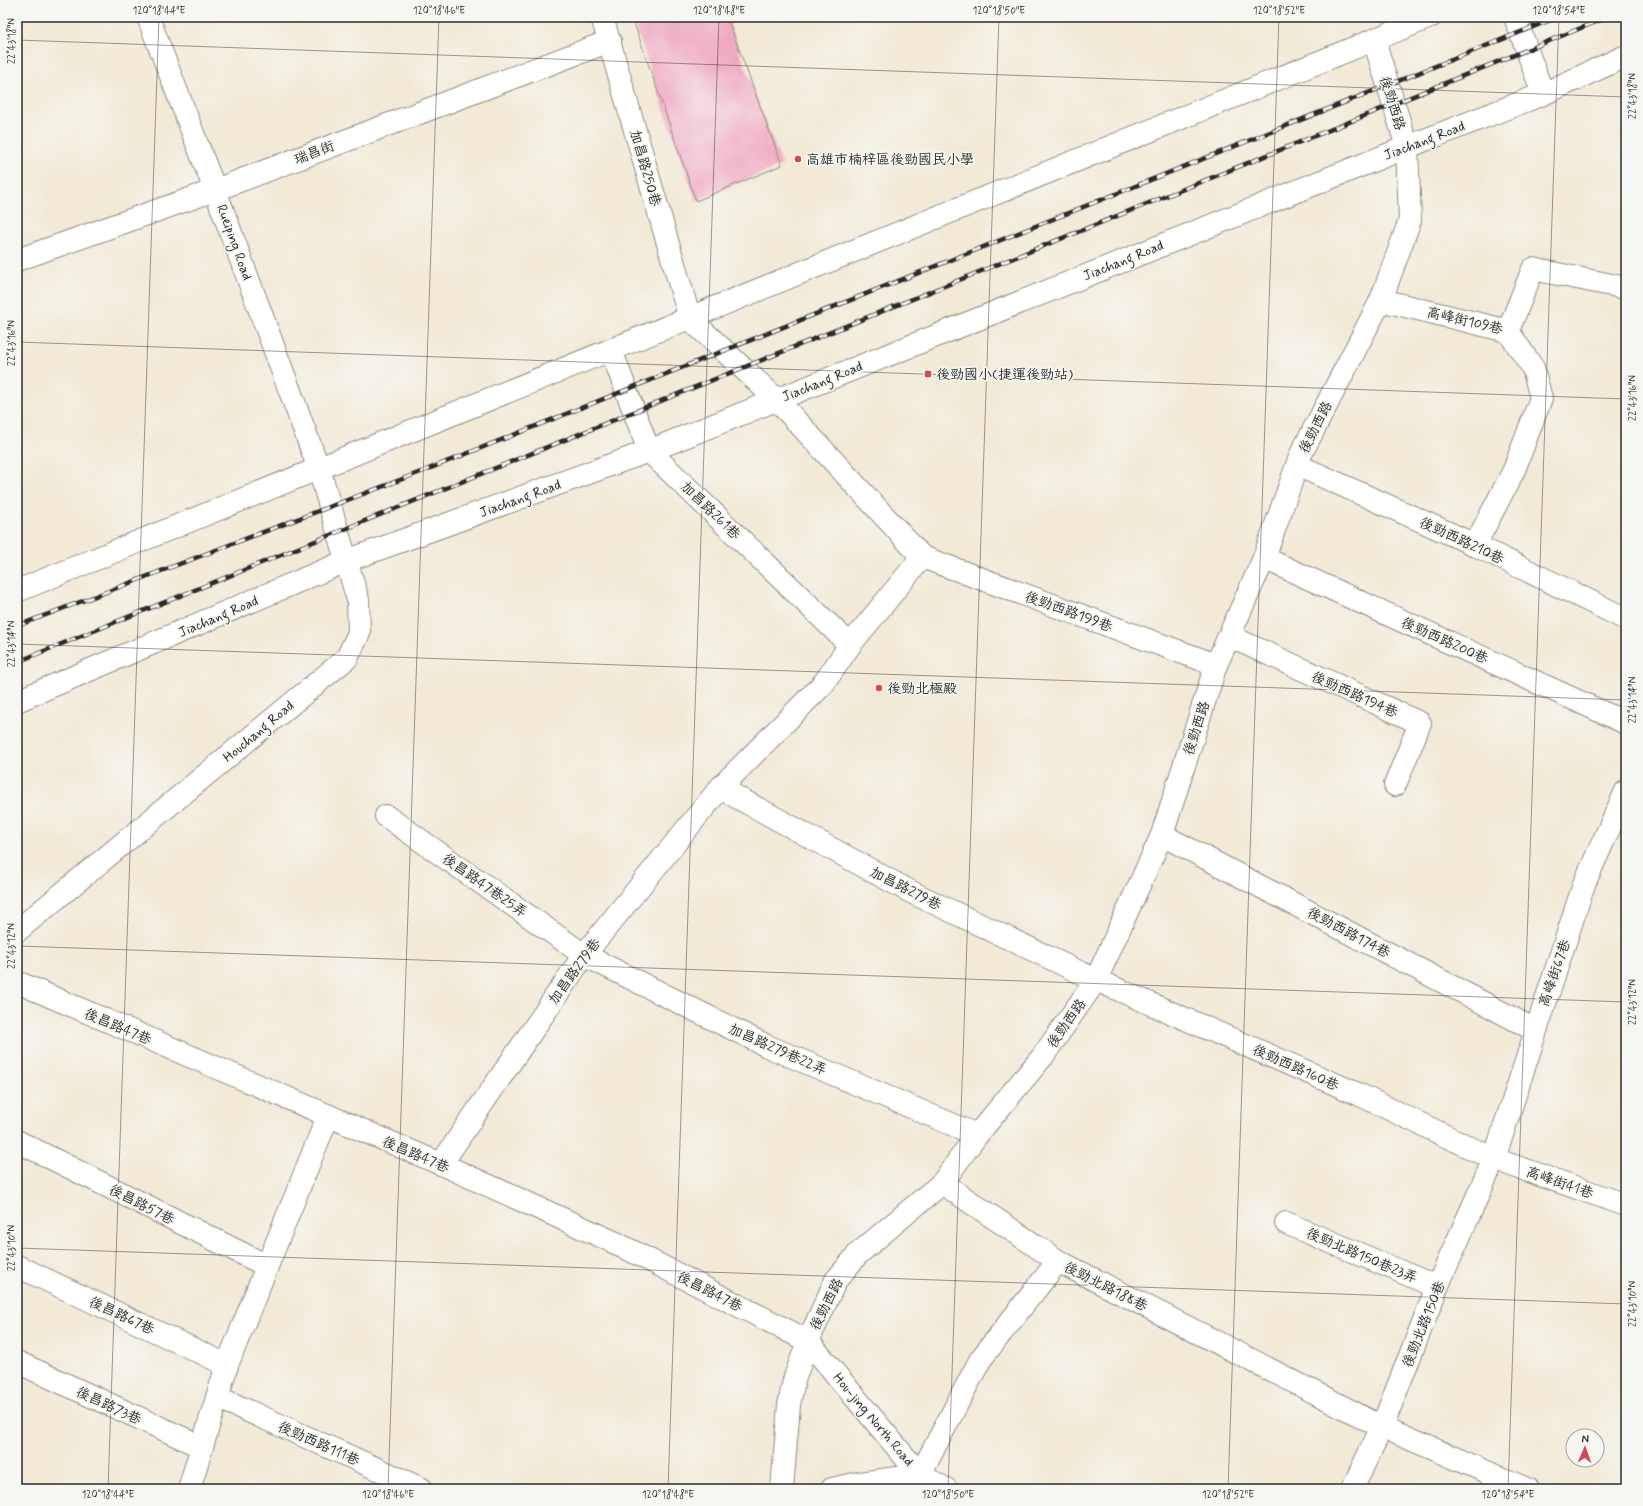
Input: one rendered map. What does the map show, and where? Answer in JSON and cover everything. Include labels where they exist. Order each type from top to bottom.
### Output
[{"type":"street","name":"Rueiping Road","points":[[148,17],[215,190],[319,469]]},
{"type":"street","name":"加昌路250巷","points":[[602,17],[690,319]]},
{"type":"street","points":[[17,591],[690,319],[1430,17]]},
{"type":"street","points":[[1516,17],[1543,94]]},
{"type":"street","name":"後勁西路","points":[[787,1488],[789,1405],[794,1380],[808,1341],[836,1280],[858,1254],[942,1183],[978,1135],[1043,1056],[1096,980],[1162,834],[1216,665],[1264,558],[1297,465],[1381,300],[1410,220],[1407,147],[1374,40]]},
{"type":"street","name":"瑞昌街","points":[[17,260],[215,190],[610,41]]},
{"type":"street","name":"Jiachang Road","points":[[17,702],[346,562],[649,451],[1407,147],[1543,94],[1626,56]]},
{"type":"street","name":"高峰街109巷","points":[[1381,300],[1508,331],[1532,269],[1626,288]]},
{"type":"street","points":[[690,319],[776,399],[922,557]]},
{"type":"street","points":[[1476,546],[1514,470],[1541,398],[1533,368],[1508,331]]},
{"type":"street","name":"加昌路261巷","points":[[611,350],[649,451],[850,645]]},
{"type":"street","name":"後勁西路210巷","points":[[1297,465],[1476,546],[1626,619]]},
{"type":"street","name":"Houchang Road","points":[[17,931],[347,658],[359,633],[358,600],[319,469]]},
{"type":"street","name":"加昌路279巷","points":[[441,1164],[584,954],[720,788],[824,682],[850,645],[922,557]]},
{"type":"street","name":"後勁西路199巷","points":[[922,557],[1216,665]]},
{"type":"street","name":"後勁西路200巷","points":[[1264,558],[1626,723]]},
{"type":"street","name":"後勁西路194巷","points":[[1229,636],[1420,723],[1394,785]]},
{"type":"street","name":"加昌路279巷","points":[[720,788],[911,892],[1096,980]]},
{"type":"street","name":"高峰街67巷","points":[[1494,1159],[1584,884],[1626,791]]},
{"type":"street","name":"後昌路47巷25弄","points":[[386,816],[584,954]]},
{"type":"street","name":"後勁西路174巷","points":[[1162,834],[1535,1030]]},
{"type":"street","name":"加昌路279巷22弄","points":[[584,954],[767,1046],[978,1135]]},
{"type":"street","name":"後勁西路160巷","points":[[1096,980],[1360,1095],[1494,1159]]},
{"type":"street","name":"後昌路47巷","points":[[17,982],[441,1164],[618,1244],[808,1341]]},
{"type":"street","points":[[189,1489],[227,1365],[328,1116]]},
{"type":"street","name":"後昌路57巷","points":[[17,1141],[267,1266]]},
{"type":"street","name":"高峰街41巷","points":[[1494,1159],[1626,1205]]},
{"type":"street","name":"後勁北路150巷","points":[[1352,1489],[1382,1427],[1438,1287],[1494,1159]]},
{"type":"street","points":[[942,1183],[1058,1261]]},
{"type":"street","name":"後勁北路150巷23弄","points":[[1286,1222],[1438,1287]]},
{"type":"street","name":"後勁北路188巷","points":[[920,1475],[980,1360],[1058,1261],[1382,1427],[1527,1489]]},
{"type":"street","name":"後昌路67巷","points":[[17,1266],[227,1365]]},
{"type":"street","name":"Hou-jing North Road","points":[[808,1341],[920,1475],[946,1489]]},
{"type":"street","name":"後昌路73巷","points":[[17,1362],[202,1447]]},
{"type":"street","name":"後勁西路111巷","points":[[217,1397],[422,1489]]},
{"type":"street","points":[[832,1489],[859,1483],[920,1475]]},
{"type":"building","points":[[632,17],[727,17],[782,165],[696,201]]},
{"type":"railway","points":[[17,626],[426,470],[1558,17]]},
{"type":"railway","points":[[17,662],[1608,17]]},
{"type":"place","name":"高雄市楠梓區後勁國民小學","points":[[798,159]]},
{"type":"place","name":"後勁國小(捷運後勁站)","points":[[928,374]]},
{"type":"place","name":"後勁北極殿","points":[[879,688]]}]
